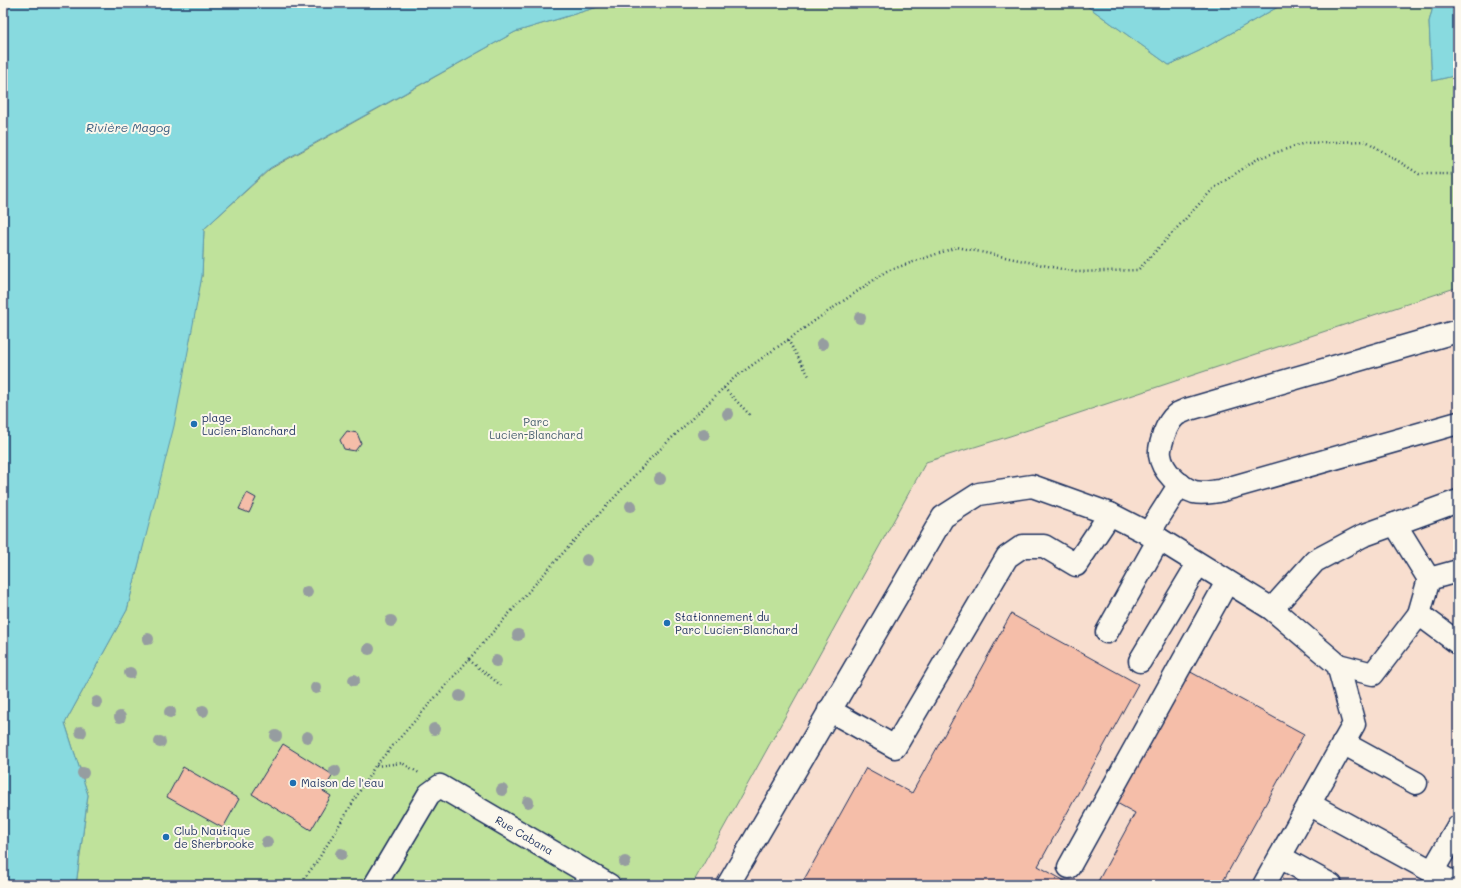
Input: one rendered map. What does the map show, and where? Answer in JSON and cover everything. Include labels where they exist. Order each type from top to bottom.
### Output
[{"type":"street","points":[[1458,331],[1186,410],[1175,416],[1166,429],[1159,454],[1163,466],[1180,484],[1194,492],[1206,493],[1219,491],[1458,423]]},
{"type":"street","points":[[1107,632],[1180,484]]},
{"type":"street","points":[[728,885],[943,517],[979,494],[1032,486],[1110,514],[1154,537],[1272,609],[1338,665],[1373,674],[1419,614],[1429,579],[1395,524]]},
{"type":"street","points":[[1272,609],[1315,561],[1362,536],[1458,501]]},
{"type":"street","points":[[829,710],[895,747],[1007,557],[1023,546],[1044,546],[1076,565],[1110,514]]},
{"type":"street","points":[[1140,661],[1198,564]]},
{"type":"street","points":[[1429,579],[1458,571]]},
{"type":"street","points":[[1069,867],[1227,582]]},
{"type":"street","points":[[1419,614],[1453,634]]},
{"type":"street","points":[[1264,885],[1354,724],[1338,665]]},
{"type":"street","points":[[1344,743],[1416,782]]},
{"type":"street","points":[[375,885],[429,794],[440,786]]},
{"type":"street","name":"Rue Cabana","points":[[440,786],[609,885]]},
{"type":"street","points":[[1309,804],[1457,885]]},
{"type":"street","points":[[1432,872],[1458,827]]},
{"type":"street","points":[[1280,857],[1330,885]]},
{"type":"path","points":[[299,885],[316,863],[375,766],[551,566],[649,460],[734,378],[887,271],[957,247],[1076,272],[1138,270],[1214,188],[1259,158],[1305,143],[1366,141],[1419,174],[1458,174]]},
{"type":"path","points":[[788,340],[809,376]]},
{"type":"path","points":[[724,388],[750,415]]},
{"type":"path","points":[[469,660],[503,686]]},
{"type":"path","points":[[375,766],[402,762],[440,786]]},
{"type":"shaded area","points":[[1458,287],[1458,885],[692,885],[926,462],[1010,436]]},
{"type":"green space","name":"Parc Lucien-Blanchard","points":[[611,3],[1083,3],[1169,65],[1199,51],[1285,3],[1434,3],[1429,22],[1432,81],[1458,75],[1458,287],[1010,436],[926,462],[692,885],[76,885],[88,795],[65,723],[127,610],[142,550],[202,276],[204,229],[270,169],[515,32]]},
{"type":"water","name":"Rivière Magog","points":[[3,3],[611,3],[515,32],[270,168],[204,229],[202,276],[174,426],[127,610],[65,723],[88,795],[76,885],[3,885]]},
{"type":"water","points":[[1083,3],[1285,3],[1199,51],[1169,65]]},
{"type":"water","points":[[1434,3],[1458,3],[1458,75],[1432,81],[1429,22]]},
{"type":"building","points":[[347,431],[357,433],[361,443],[355,451],[344,449],[340,440]]},
{"type":"building","points":[[247,493],[256,498],[249,513],[239,509]]},
{"type":"building","points":[[1011,614],[1138,684],[1038,866],[1072,885],[801,885],[866,768],[912,793]]},
{"type":"building","points":[[1187,670],[1304,734],[1221,885],[1096,885],[1135,813],[1115,802]]},
{"type":"building","name":"Maison de l'eau","points":[[283,744],[333,775],[323,791],[331,796],[311,830],[252,794]]},
{"type":"building","points":[[183,767],[239,799],[223,828],[167,797]]},
{"type":"place","name":"plage Lucien-Blanchard","points":[[194,424]]},
{"type":"place","name":"Stationnement du Parc Lucien-Blanchard","points":[[667,623]]},
{"type":"place","name":"Maison de l'eau","points":[[293,783]]},
{"type":"place","name":"Club Nautique de Sherbrooke","points":[[166,837]]}]
